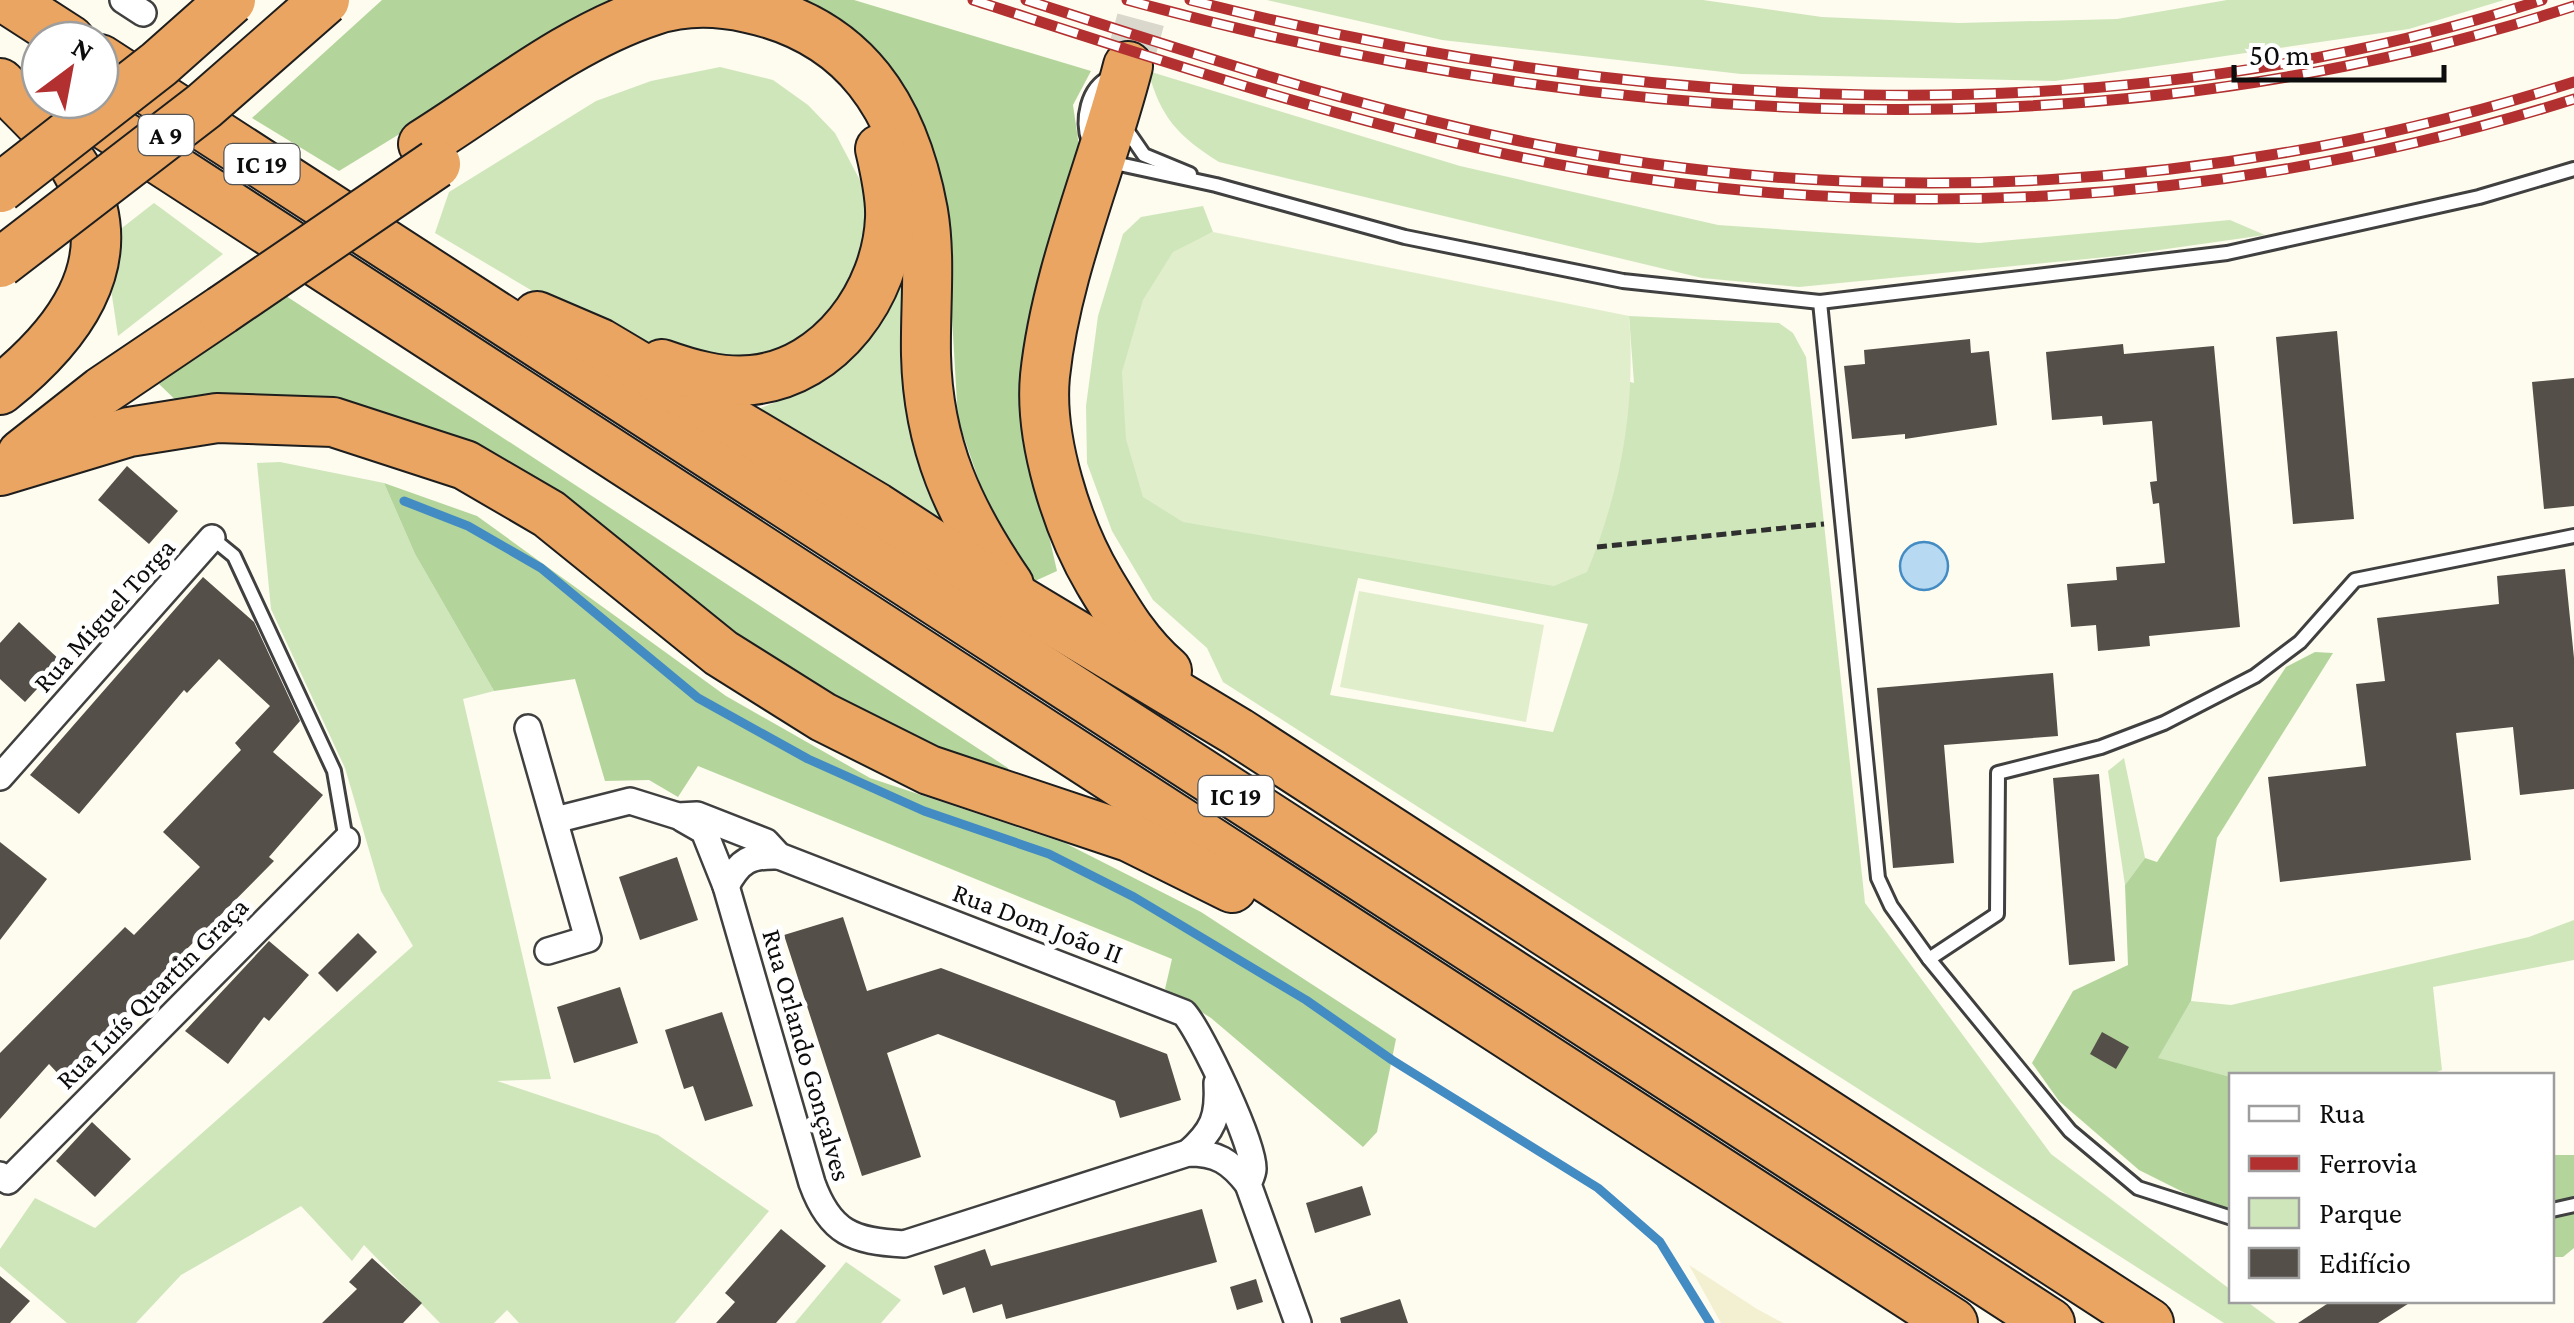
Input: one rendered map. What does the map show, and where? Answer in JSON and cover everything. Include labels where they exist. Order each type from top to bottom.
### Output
[{"type":"highway","points":[[8,0],[39,20]]},
{"type":"highway","name":"A 9","points":[[0,188],[158,64],[230,0]]},
{"type":"highway","name":"A 9","points":[[0,262],[204,106],[325,0]]},
{"type":"highway","points":[[0,429],[216,300],[601,33],[654,10],[712,0],[769,13],[817,32],[854,61],[890,106],[909,151],[924,214],[926,360],[933,426],[954,496],[1020,601]]},
{"type":"highway","points":[[423,268],[600,343],[699,376],[753,380],[805,363],[851,326],[876,279],[890,218],[881,151],[849,96],[800,56],[742,34],[692,30],[636,45],[429,154]]},
{"type":"highway","name":"IC 19","points":[[120,73],[2050,1323]]},
{"type":"highway","points":[[1125,78],[1111,178],[1063,289],[1045,379],[1052,459],[1080,549],[1138,646],[1238,732]]},
{"type":"highway","points":[[0,83],[42,127],[81,177],[97,226],[89,279],[66,329],[0,390]]},
{"type":"highway","name":"IC 19","points":[[98,120],[1953,1323]]},
{"type":"highway","points":[[0,471],[216,300]]},
{"type":"highway","points":[[600,343],[876,507],[1020,601],[1238,732],[2149,1323]]},
{"type":"highway","points":[[0,471],[129,432],[216,418],[333,422],[466,465],[550,514],[721,652],[823,717],[929,770],[1129,837],[1204,876],[1348,934]]},
{"type":"street","name":"Rua Miguel Torga","points":[[0,776],[212,538]]},
{"type":"street","points":[[528,728],[588,939],[548,951]]},
{"type":"street","name":"Rua Dom João II","points":[[555,820],[630,801],[678,816],[697,815],[766,842],[779,856],[1174,1008],[1203,1038],[1216,1078],[1229,1094],[1253,1168],[1248,1184],[1298,1323]]},
{"type":"street","name":"Rua Orlando Gonçalves","points":[[678,816],[704,831],[726,886],[812,1183],[822,1211],[838,1228],[857,1238],[904,1244],[1188,1153]]},
{"type":"street","name":"Rua Luís Quartin Graça","points":[[0,1175],[8,1181],[346,840]]},
{"type":"street","points":[[726,886],[737,866],[752,855],[779,856]]},
{"type":"street","points":[[1188,1153],[1210,1133],[1218,1110],[1216,1078]]},
{"type":"street","points":[[1188,1153],[1210,1153],[1231,1163],[1248,1184]]},
{"type":"lane","points":[[1125,78],[1127,135],[1144,154],[1216,185],[1405,237],[1604,277],[1820,302],[2227,253],[2479,197],[2574,169]]},
{"type":"lane","points":[[1111,178],[1216,185]]},
{"type":"lane","points":[[1820,302],[1878,878],[1891,906],[1929,959],[2070,1131],[2138,1188],[2229,1217]]},
{"type":"lane","points":[[1929,959],[1997,914],[1998,773],[2101,747],[2164,722],[2255,676],[2300,642],[2355,580],[2574,536]]},
{"type":"lane","points":[[212,538],[234,556],[334,770],[346,840]]},
{"type":"path","points":[[1598,548],[1842,522]]},
{"type":"shaded area","points":[[1689,1265],[1757,1309],[1783,1323],[1721,1323]]},
{"type":"green space","points":[[382,0],[641,0],[606,8],[339,171],[252,118]]},
{"type":"green space","points":[[773,0],[854,0],[1091,71],[1073,105],[1083,174],[1031,457],[1057,571],[1035,581],[999,539],[958,420],[947,232],[931,146],[900,83],[852,32]]},
{"type":"green space","points":[[1267,0],[1703,0],[1822,17],[1959,23],[2117,19],[2227,0],[2504,0],[2409,29],[2055,81],[1741,74],[1442,40]]},
{"type":"green space","points":[[720,67],[773,80],[808,105],[835,133],[863,186],[868,224],[864,262],[844,309],[768,364],[695,365],[541,296],[435,233],[449,192],[596,101],[651,81]]},
{"type":"green space","points":[[1148,71],[1460,166],[1718,225],[1979,243],[2230,220],[2265,235],[2117,256],[1799,287],[1702,278],[1219,162],[1192,143],[1165,114]]},
{"type":"green space","points":[[154,203],[223,254],[118,336],[104,242]]},
{"type":"green space","points":[[1203,206],[1213,232],[1173,253],[1634,383],[1629,316],[1779,323],[1793,333],[1806,357],[1865,903],[2051,1154],[2229,1288],[2229,1303],[2249,1303],[2276,1323],[2224,1323],[1223,682],[1207,648],[1153,600],[1112,531],[1087,463],[1086,406],[1098,316],[1123,234],[1141,217]],"holes":[[[1358,578],[1588,624],[1553,732],[1330,695]]]},
{"type":"green space","points":[[1213,232],[1629,316],[1630,382],[1623,447],[1609,510],[1587,572],[1554,586],[1183,522],[1143,497],[1126,439],[1122,372],[1143,300],[1173,252]]},
{"type":"green space","points":[[914,264],[941,534],[745,414],[806,389],[844,365],[871,328],[896,267]]},
{"type":"green space","points":[[283,294],[1008,768],[1012,788],[840,715],[478,460],[188,412],[159,384]]},
{"type":"green space","points":[[280,462],[384,483],[415,554],[494,691],[463,699],[551,1079],[497,1081],[658,1135],[769,1211],[675,1323],[519,1323],[507,1310],[494,1323],[440,1323],[364,1245],[352,1261],[301,1206],[181,1275],[136,1323],[67,1323],[0,1266],[0,1249],[35,1198],[95,1228],[413,946],[381,891],[345,768],[271,609],[257,463]]},
{"type":"green space","points":[[384,483],[477,516],[726,696],[870,778],[1065,843],[1201,912],[1396,1039],[1377,1132],[1363,1147],[1211,1018],[1165,989],[1172,959],[698,766],[678,797],[649,780],[605,781],[575,679],[494,691],[415,554]]},
{"type":"green space","points":[[1359,591],[1544,625],[1526,722],[1340,687]]},
{"type":"green space","points":[[2315,652],[2333,653],[2217,838],[2191,1001],[2158,1058],[2229,1076],[2229,1215],[2139,1170],[2059,1101],[2032,1063],[2073,991],[2128,965],[2125,885],[2145,858],[2157,862],[2286,667]]},
{"type":"green space","points":[[2124,758],[2145,858],[2125,885],[2108,771]]},
{"type":"green space","points":[[2574,920],[2574,960],[2433,987],[2442,1070],[2434,1073],[2229,1073],[2229,1077],[2157,1059],[2191,1001],[2231,1005],[2529,937]]},
{"type":"green space","points":[[2554,1155],[2574,1155],[2574,1248],[2563,1257],[2554,1257]]},
{"type":"green space","points":[[846,1262],[901,1300],[881,1323],[795,1323]]},
{"type":"water","points":[[1924,542],[1941,549],[1948,566],[1941,583],[1924,590],[1907,583],[1900,566],[1907,549]]},
{"type":"building","points":[[2337,331],[2354,519],[2293,524],[2276,337]]},
{"type":"building","points":[[1970,339],[1971,353],[1989,351],[1997,425],[1905,439],[1905,434],[1852,439],[1844,366],[1865,364],[1864,350]]},
{"type":"building","points":[[2123,344],[2124,354],[2214,346],[2240,627],[2149,636],[2150,646],[2098,651],[2096,625],[2071,627],[2067,584],[2117,580],[2116,567],[2165,563],[2159,503],[2153,504],[2150,482],[2157,481],[2152,421],[2103,425],[2102,416],[2052,420],[2046,352]]},
{"type":"building","points":[[2574,378],[2574,506],[2544,509],[2532,382]]},
{"type":"building","points":[[127,466],[178,511],[149,544],[98,500]]},
{"type":"building","points":[[2565,569],[2574,658],[2574,789],[2520,795],[2513,727],[2456,733],[2471,860],[2280,882],[2268,777],[2366,766],[2356,684],[2385,681],[2377,618],[2499,604],[2497,576]]},
{"type":"building","points":[[203,577],[254,622],[300,721],[273,752],[323,795],[269,857],[274,861],[167,969],[171,972],[63,1079],[49,1064],[0,1119],[0,1053],[125,927],[134,935],[200,867],[163,832],[241,750],[235,743],[270,706],[219,659],[187,693],[184,690],[79,814],[30,775]]},
{"type":"building","points":[[19,622],[62,662],[25,702],[0,679],[0,643]]},
{"type":"building","points":[[2053,673],[2058,736],[1944,745],[1954,863],[1893,868],[1877,688]]},
{"type":"building","points":[[2099,774],[2115,961],[2069,965],[2053,778]]},
{"type":"building","points":[[0,842],[47,879],[0,940]]},
{"type":"building","points":[[677,857],[698,920],[640,940],[619,877]]},
{"type":"building","points":[[843,917],[867,991],[941,968],[1167,1054],[1181,1100],[1120,1118],[1115,1101],[938,1034],[887,1053],[921,1157],[862,1176],[784,935]]},
{"type":"building","points":[[358,933],[377,952],[337,992],[318,973]]},
{"type":"building","points":[[269,941],[309,975],[269,1021],[264,1017],[228,1064],[185,1031]]},
{"type":"building","points":[[620,987],[638,1043],[574,1063],[557,1007]]},
{"type":"building","points":[[722,1012],[753,1106],[705,1121],[693,1086],[684,1089],[665,1030]]},
{"type":"building","points":[[2102,1032],[2129,1047],[2116,1069],[2090,1054]]},
{"type":"building","points":[[92,1122],[131,1159],[95,1197],[56,1161]]},
{"type":"building","points":[[1362,1186],[1371,1215],[1315,1233],[1306,1203]]},
{"type":"building","points":[[1202,1209],[1217,1262],[1006,1319],[1002,1304],[973,1313],[965,1287],[943,1295],[934,1266],[985,1249],[991,1266]]},
{"type":"building","points":[[781,1229],[826,1266],[776,1323],[716,1323],[735,1302],[725,1293]]},
{"type":"building","points":[[372,1258],[422,1303],[403,1323],[322,1323],[357,1289],[349,1282]]},
{"type":"building","points":[[0,1276],[30,1301],[10,1323],[0,1323]]},
{"type":"building","points":[[1256,1279],[1263,1302],[1237,1310],[1230,1287]]},
{"type":"building","points":[[1400,1299],[1408,1323],[1341,1323],[1340,1318]]},
{"type":"building","points":[[2328,1303],[2409,1303],[2378,1323],[2298,1323]]},
{"type":"waterway","points":[[404,501],[468,526],[541,568],[698,698],[808,759],[924,811],[1049,854],[1134,897],[1306,1000],[1392,1060],[1598,1188],[1660,1242],[1710,1323]]},
{"type":"tunnel","points":[[1128,66],[1146,0]]},
{"type":"railway","points":[[973,0],[1240,85],[1442,140],[1643,179],[1778,193],[1912,199],[2046,196],[2179,184],[2312,164],[2444,136],[2574,99]]},
{"type":"railway","points":[[1026,0],[1269,76],[1453,126],[1648,163],[1781,177],[1915,183],[2048,180],[2181,168],[2314,147],[2445,119],[2574,82]]},
{"type":"railway","points":[[1127,0],[1305,44],[1486,77],[1669,99],[1852,109],[2035,106],[2216,88],[2397,55],[2574,6]]},
{"type":"railway","points":[[1190,0],[1356,38],[1525,67],[1695,86],[1867,95],[2039,91],[2209,75],[2377,45],[2542,0]]}]
